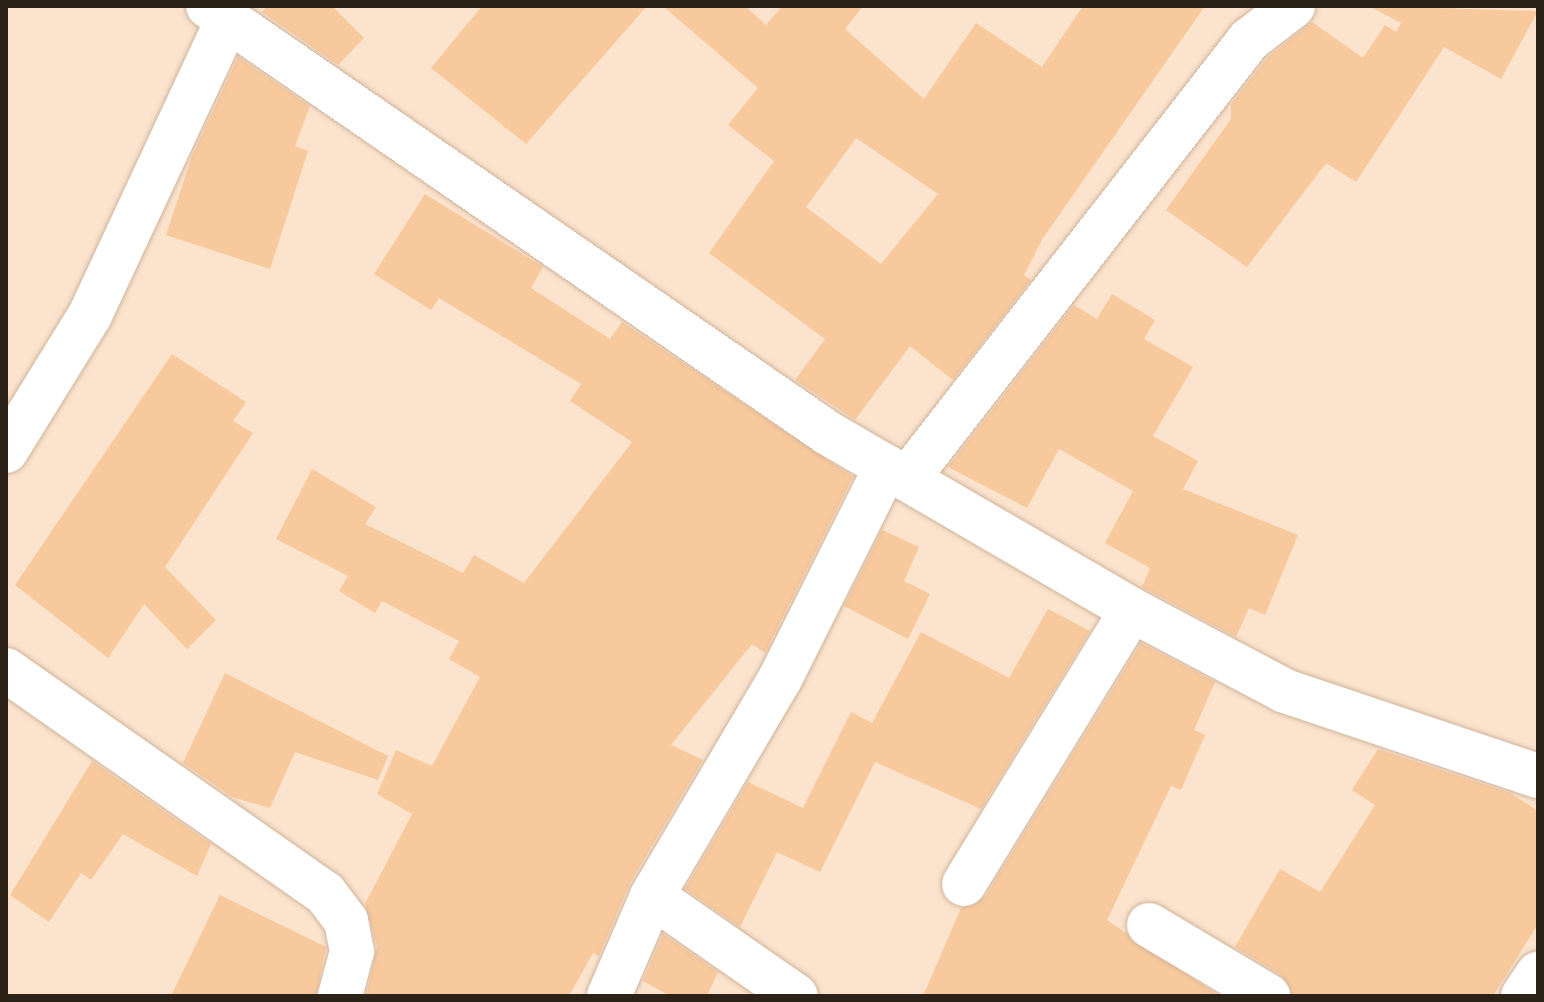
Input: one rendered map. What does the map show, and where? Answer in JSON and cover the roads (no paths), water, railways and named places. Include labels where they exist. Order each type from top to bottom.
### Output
[{"type":"street","points":[[609,996],[652,896],[896,473],[1249,40],[1293,6]]},
{"type":"street","points":[[6,451],[90,315],[218,14],[896,473],[1132,610],[1285,691],[1538,776]]},
{"type":"street","points":[[964,884],[1132,610]]},
{"type":"street","points":[[6,670],[325,893],[346,921],[352,951],[340,996]]},
{"type":"street","points":[[652,896],[796,996]]},
{"type":"street","points":[[1149,925],[1268,996]]},
{"type":"street","points":[[1523,996],[1538,974]]}]
